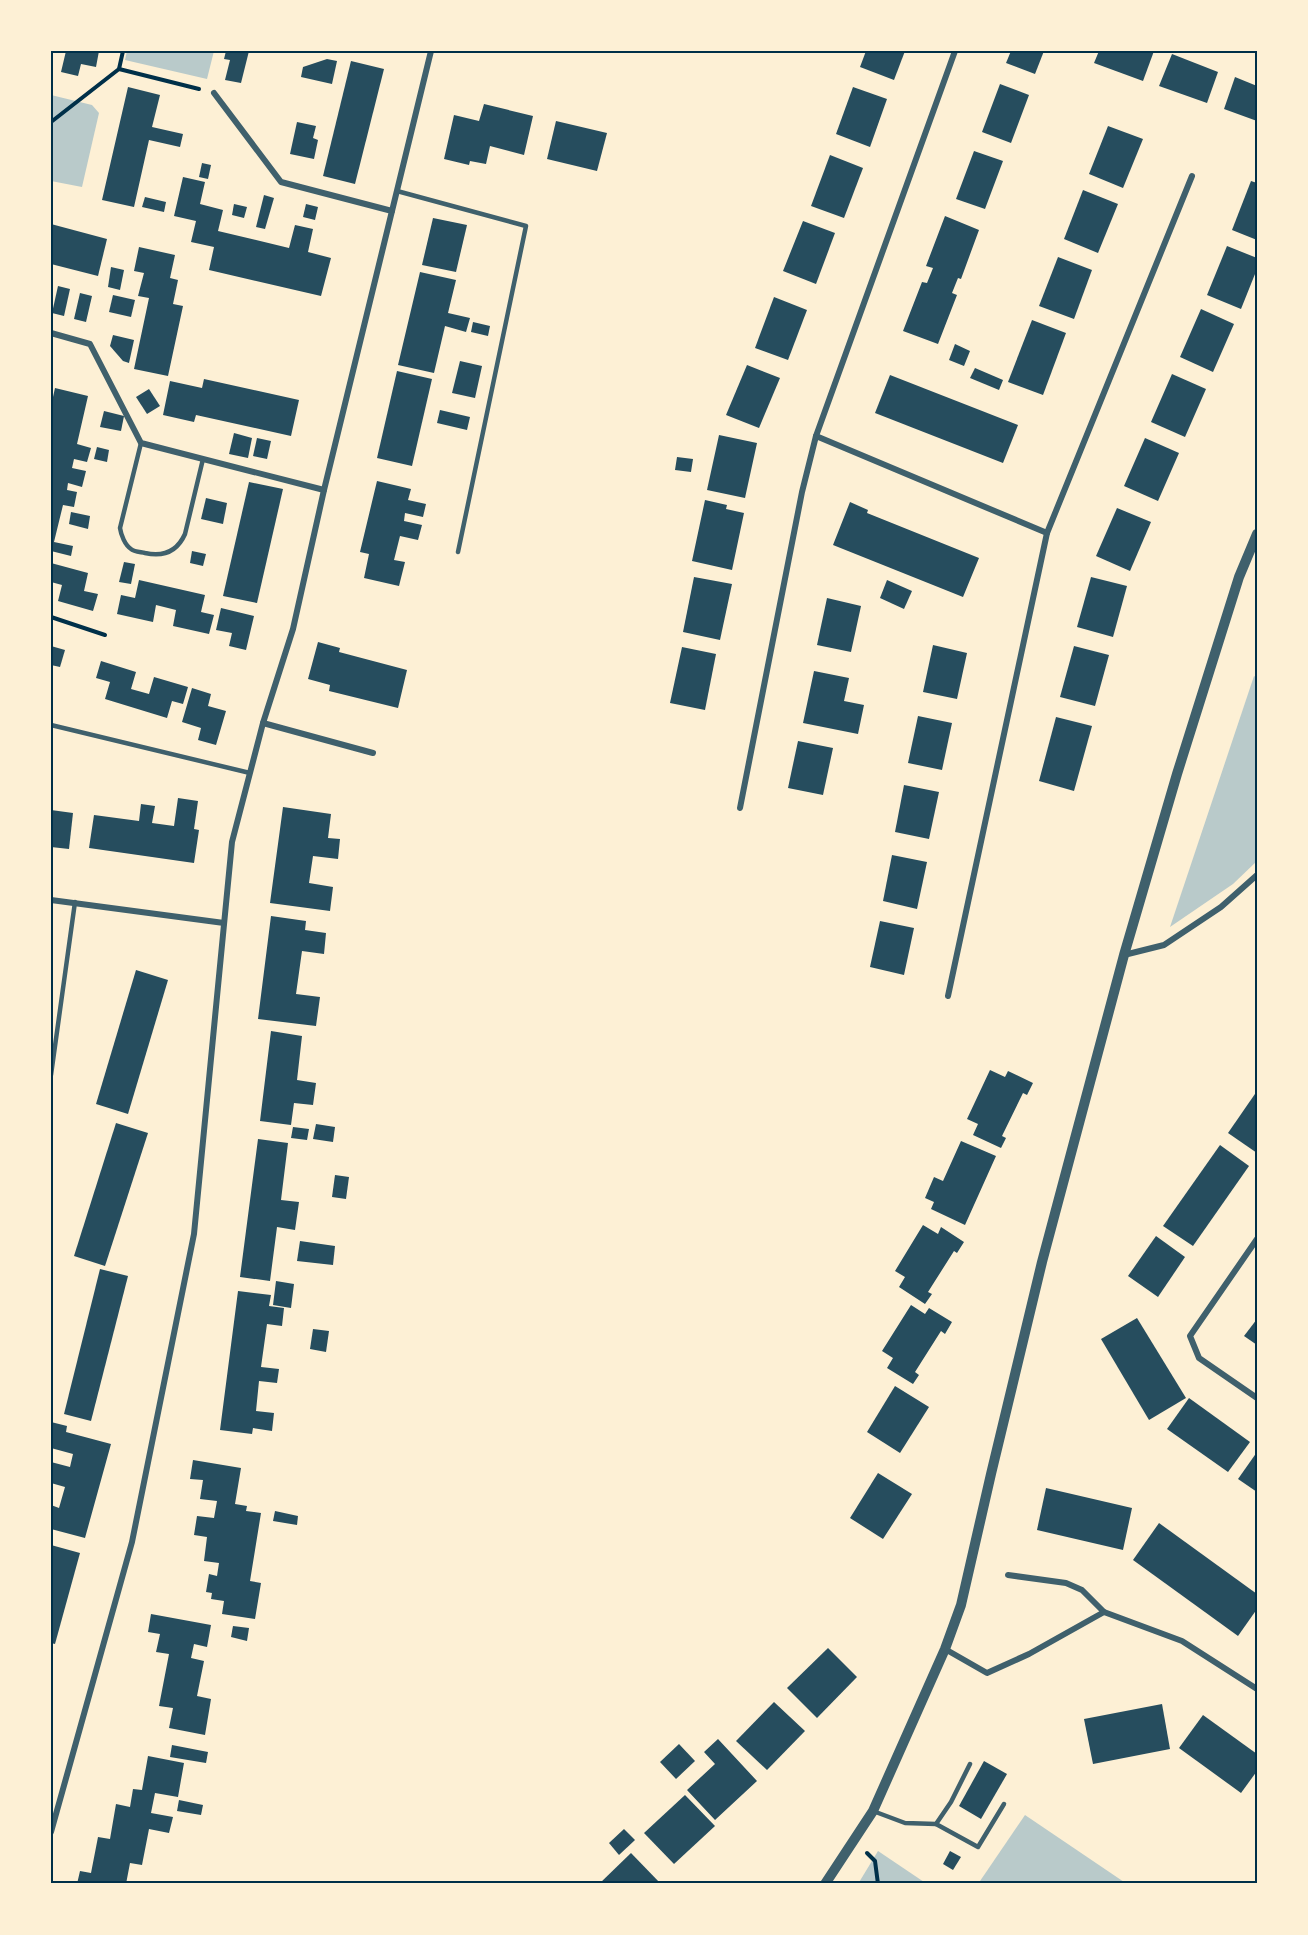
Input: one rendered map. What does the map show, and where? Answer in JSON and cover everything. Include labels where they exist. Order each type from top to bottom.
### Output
[{"type":"street","points":[[51,1832],[132,1542],[194,1234],[232,842],[263,723],[293,629],[324,490],[431,51]]},
{"type":"street","points":[[740,808],[802,492],[816,436],[955,51]]},
{"type":"street","points":[[214,93],[281,182],[392,211]]},
{"type":"street","points":[[948,996],[1047,533],[1192,176]]},
{"type":"street","points":[[51,333],[90,344],[141,443],[324,490]]},
{"type":"street","points":[[816,436],[1047,533]]},
{"type":"street","points":[[825,1884],[873,1810],[945,1650],[962,1605],[1042,1262],[1124,955],[1177,774],[1239,577],[1257,534]]},
{"type":"street","points":[[263,723],[373,753]]},
{"type":"street","points":[[1124,955],[1164,945],[1221,907],[1257,875]]},
{"type":"street","points":[[51,900],[224,923]]},
{"type":"street","points":[[1257,1239],[1190,1336],[1199,1358],[1257,1398]]},
{"type":"street","points":[[1008,1575],[1066,1583],[1082,1590],[1104,1612],[1182,1641],[1257,1689]]},
{"type":"street","points":[[945,1650],[987,1672],[1029,1654],[1104,1612]]},
{"type":"lane","points":[[397,191],[526,226],[458,552]]},
{"type":"lane","points":[[141,443],[120,528],[121,535],[131,549],[137,552],[159,556],[182,542],[203,459]]},
{"type":"lane","points":[[51,725],[250,773]]},
{"type":"lane","points":[[51,1075],[75,902]]},
{"type":"lane","points":[[936,1824],[951,1802],[970,1764]]},
{"type":"lane","points":[[873,1810],[905,1823],[936,1824],[978,1847],[1004,1804]]},
{"type":"path","points":[[51,122],[57,120],[119,69],[123,51]]},
{"type":"path","points":[[119,69],[214,93]]},
{"type":"path","points":[[51,617],[105,635]]},
{"type":"path","points":[[854,1839],[875,1861],[878,1884]]},
{"type":"shaded area","points":[[127,51],[214,51],[207,79],[125,60]]},
{"type":"shaded area","points":[[51,95],[92,105],[99,113],[82,187],[51,181]]},
{"type":"shaded area","points":[[1254,676],[1257,678],[1257,861],[1233,884],[1170,927]]},
{"type":"shaded area","points":[[1025,1815],[1127,1884],[978,1884]]},
{"type":"shaded area","points":[[878,1851],[927,1884],[858,1884]]},
{"type":"building","points":[[66,51],[99,51],[96,67],[81,64],[78,76],[61,72]]},
{"type":"building","points":[[226,51],[249,51],[241,83],[225,80],[230,60],[224,59]]},
{"type":"building","points":[[866,51],[905,51],[894,80],[860,67]]},
{"type":"building","points":[[1011,51],[1044,51],[1035,74],[1006,63]]},
{"type":"building","points":[[1099,51],[1154,51],[1143,81],[1094,63]]},
{"type":"building","points":[[1172,54],[1218,72],[1207,103],[1159,86]]},
{"type":"building","points":[[327,59],[337,61],[332,84],[301,77],[303,67]]},
{"type":"building","points":[[351,61],[384,69],[355,184],[323,176]]},
{"type":"building","points":[[1235,77],[1257,86],[1257,121],[1224,109]]},
{"type":"building","points":[[1000,84],[1029,95],[1011,143],[982,132]]},
{"type":"building","points":[[128,87],[160,95],[152,127],[183,134],[180,147],[149,140],[134,207],[102,200]]},
{"type":"building","points":[[853,87],[887,99],[870,147],[836,134]]},
{"type":"building","points":[[484,104],[533,116],[524,155],[490,146],[486,164],[470,161],[469,165],[444,159],[454,115],[479,121]]},
{"type":"building","points":[[556,121],[607,133],[597,171],[547,159]]},
{"type":"building","points":[[297,122],[316,126],[313,138],[318,140],[314,159],[290,154]]},
{"type":"building","points":[[1108,126],[1143,139],[1123,188],[1089,174]]},
{"type":"building","points":[[974,151],[1003,161],[985,209],[956,199]]},
{"type":"building","points":[[830,155],[863,168],[844,218],[811,206]]},
{"type":"building","points":[[202,163],[211,165],[208,179],[199,177]]},
{"type":"building","points":[[183,177],[205,182],[200,204],[223,210],[218,231],[289,248],[295,225],[313,229],[308,252],[331,258],[321,296],[209,270],[214,247],[191,242],[196,221],[174,216]]},
{"type":"building","points":[[1251,181],[1257,183],[1257,240],[1232,230]]},
{"type":"building","points":[[1083,190],[1118,204],[1098,253],[1064,239]]},
{"type":"building","points":[[264,195],[274,198],[265,229],[256,227]]},
{"type":"building","points":[[145,197],[166,202],[164,212],[142,207]]},
{"type":"building","points":[[234,204],[247,207],[244,218],[232,215]]},
{"type":"building","points":[[306,204],[318,207],[315,220],[303,217]]},
{"type":"building","points":[[945,216],[979,230],[961,279],[958,278],[952,293],[957,295],[938,344],[903,331],[922,282],[927,283],[933,268],[926,266]]},
{"type":"building","points":[[433,218],[467,225],[456,272],[422,265]]},
{"type":"building","points":[[803,221],[835,233],[816,284],[783,271]]},
{"type":"building","points":[[51,224],[107,239],[98,276],[51,264]]},
{"type":"building","points":[[1227,246],[1257,258],[1257,269],[1241,309],[1207,295]]},
{"type":"building","points":[[139,247],[175,255],[170,278],[178,280],[173,304],[183,306],[168,376],[134,369],[149,298],[138,296],[144,273],[134,271]]},
{"type":"building","points":[[1058,257],[1092,270],[1074,319],[1039,306]]},
{"type":"building","points":[[111,267],[124,270],[120,290],[108,287]]},
{"type":"building","points":[[420,272],[456,280],[448,313],[470,318],[466,332],[445,326],[434,373],[398,365]]},
{"type":"building","points":[[58,286],[70,289],[64,316],[52,313]]},
{"type":"building","points":[[80,293],[92,296],[86,322],[74,319]]},
{"type":"building","points":[[113,295],[135,300],[131,317],[109,312]]},
{"type":"building","points":[[774,297],[807,310],[788,360],[755,348]]},
{"type":"building","points":[[1201,309],[1234,324],[1213,372],[1180,357]]},
{"type":"building","points":[[1032,320],[1066,333],[1043,395],[1008,382]]},
{"type":"building","points":[[473,322],[490,326],[488,336],[471,332]]},
{"type":"building","points":[[113,335],[134,340],[129,363],[123,361],[110,346]]},
{"type":"building","points":[[955,344],[970,351],[964,366],[949,360]]},
{"type":"building","points":[[460,361],[482,366],[475,398],[452,393]]},
{"type":"building","points":[[747,365],[780,378],[759,428],[726,415]]},
{"type":"building","points":[[975,368],[1003,380],[999,390],[970,378]]},
{"type":"building","points":[[397,371],[432,379],[412,466],[377,458]]},
{"type":"building","points":[[1172,374],[1206,389],[1185,437],[1151,422]]},
{"type":"building","points":[[890,375],[1018,425],[1003,463],[875,413]]},
{"type":"building","points":[[204,379],[299,400],[291,436],[196,415],[194,422],[163,415],[170,381],[202,388]]},
{"type":"building","points":[[55,388],[88,396],[77,444],[91,448],[87,462],[74,459],[72,468],[86,471],[82,487],[68,483],[67,490],[77,492],[74,507],[63,505],[54,542],[73,546],[71,556],[51,551],[51,406]]},
{"type":"building","points":[[149,389],[160,406],[147,414],[136,397]]},
{"type":"building","points":[[440,410],[470,417],[467,430],[437,423]]},
{"type":"building","points":[[104,411],[124,416],[121,431],[100,427]]},
{"type":"building","points":[[234,433],[252,438],[248,458],[229,454]]},
{"type":"building","points":[[719,435],[757,443],[745,498],[707,490]]},
{"type":"building","points":[[257,438],[271,441],[267,459],[253,456]]},
{"type":"building","points":[[1145,438],[1179,453],[1158,501],[1124,486]]},
{"type":"building","points":[[97,447],[109,450],[107,462],[94,459]]},
{"type":"building","points":[[677,457],[693,459],[691,472],[675,470]]},
{"type":"building","points":[[377,481],[411,489],[408,500],[426,504],[423,517],[405,513],[404,521],[422,525],[418,540],[400,536],[394,560],[405,562],[399,586],[364,578],[369,554],[360,552]]},
{"type":"building","points":[[249,482],[283,489],[257,603],[223,596]]},
{"type":"building","points":[[206,498],[227,503],[223,524],[201,519]]},
{"type":"building","points":[[705,500],[727,505],[726,509],[744,513],[732,570],[692,561]]},
{"type":"building","points":[[850,502],[868,510],[867,513],[979,558],[963,597],[833,545]]},
{"type":"building","points":[[1117,508],[1151,522],[1130,571],[1096,556]]},
{"type":"building","points":[[71,512],[90,516],[88,529],[69,524]]},
{"type":"building","points":[[192,551],[206,554],[203,566],[190,563]]},
{"type":"building","points":[[124,562],[135,564],[131,584],[119,582]]},
{"type":"building","points":[[51,563],[88,573],[84,591],[98,594],[93,611],[58,601],[62,585],[51,582]]},
{"type":"building","points":[[694,577],[732,584],[720,640],[683,632]]},
{"type":"building","points":[[1091,577],[1127,586],[1113,637],[1077,627]]},
{"type":"building","points":[[139,580],[205,595],[201,612],[214,615],[209,634],[173,626],[176,610],[156,605],[153,622],[117,614],[121,595],[135,598]]},
{"type":"building","points":[[887,580],[912,591],[904,609],[880,598]]},
{"type":"building","points":[[827,598],[861,606],[851,652],[817,645]]},
{"type":"building","points":[[221,608],[254,616],[246,650],[229,646],[232,633],[216,630]]},
{"type":"building","points":[[318,642],[340,648],[339,652],[407,670],[398,708],[329,691],[330,685],[308,679]]},
{"type":"building","points":[[933,645],[967,653],[957,699],[923,692]]},
{"type":"building","points":[[51,646],[65,650],[60,667],[51,665]]},
{"type":"building","points":[[1074,646],[1109,655],[1095,706],[1060,697]]},
{"type":"building","points":[[682,647],[716,654],[705,710],[670,703]]},
{"type":"building","points":[[101,661],[136,672],[131,689],[149,694],[154,677],[188,687],[183,704],[172,701],[167,718],[105,699],[110,682],[96,678]]},
{"type":"building","points":[[814,671],[849,678],[844,701],[864,705],[858,734],[803,723]]},
{"type":"building","points":[[192,688],[211,694],[208,706],[226,711],[216,745],[198,740],[201,728],[182,722]]},
{"type":"building","points":[[918,716],[952,723],[942,770],[908,763]]},
{"type":"building","points":[[1056,717],[1092,726],[1074,791],[1039,781]]},
{"type":"building","points":[[798,741],[833,748],[823,795],[788,788]]},
{"type":"building","points":[[904,785],[939,792],[929,839],[895,832]]},
{"type":"building","points":[[178,798],[198,801],[194,829],[199,830],[194,863],[89,848],[94,815],[139,821],[141,804],[155,806],[152,823],[174,826]]},
{"type":"building","points":[[283,807],[331,814],[328,838],[340,839],[338,859],[313,856],[309,883],[333,887],[330,911],[270,903]]},
{"type":"building","points":[[51,810],[73,813],[69,849],[51,847]]},
{"type":"building","points":[[892,855],[927,862],[917,909],[883,901]]},
{"type":"building","points":[[271,916],[306,921],[305,930],[326,933],[324,954],[302,951],[296,994],[320,997],[316,1026],[258,1019]]},
{"type":"building","points":[[880,921],[914,928],[904,975],[870,967]]},
{"type":"building","points":[[136,970],[168,980],[128,1114],[96,1104]]},
{"type":"building","points":[[271,1031],[302,1036],[297,1080],[316,1083],[313,1105],[294,1103],[291,1125],[260,1121]]},
{"type":"building","points":[[990,1070],[1005,1077],[1008,1071],[1033,1083],[1027,1095],[1023,1093],[1002,1136],[1006,1138],[1001,1148],[973,1135],[978,1124],[967,1119]]},
{"type":"building","points":[[1257,1091],[1257,1153],[1228,1133]]},
{"type":"building","points":[[116,1123],[148,1133],[105,1266],[74,1256]]},
{"type":"building","points":[[316,1124],[335,1127],[333,1142],[313,1139]]},
{"type":"building","points":[[293,1127],[309,1129],[307,1140],[291,1138]]},
{"type":"building","points":[[258,1139],[288,1143],[281,1200],[299,1202],[295,1230],[277,1227],[270,1281],[240,1277]]},
{"type":"building","points":[[961,1141],[996,1156],[965,1225],[931,1209],[934,1202],[925,1198],[934,1177],[943,1181]]},
{"type":"building","points":[[1220,1145],[1249,1166],[1193,1246],[1163,1226]]},
{"type":"building","points":[[335,1175],[349,1177],[346,1199],[332,1197]]},
{"type":"building","points":[[923,1225],[938,1234],[941,1227],[964,1242],[957,1253],[954,1251],[928,1292],[932,1294],[925,1304],[899,1287],[905,1277],[895,1271]]},
{"type":"building","points":[[1156,1236],[1185,1257],[1158,1297],[1128,1276]]},
{"type":"building","points":[[300,1241],[335,1246],[333,1265],[297,1261]]},
{"type":"building","points":[[100,1269],[128,1276],[91,1421],[64,1414]]},
{"type":"building","points":[[276,1281],[294,1284],[291,1308],[273,1305]]},
{"type":"building","points":[[238,1291],[271,1295],[269,1306],[284,1308],[282,1326],[267,1324],[261,1367],[279,1369],[277,1383],[259,1381],[256,1411],[274,1413],[272,1431],[253,1428],[252,1434],[220,1430]]},
{"type":"building","points":[[911,1305],[925,1314],[929,1308],[952,1322],[945,1334],[941,1331],[915,1372],[919,1375],[913,1384],[887,1368],[893,1358],[882,1351]]},
{"type":"building","points":[[1137,1318],[1186,1398],[1149,1420],[1101,1339]]},
{"type":"building","points":[[1257,1319],[1257,1345],[1244,1336]]},
{"type":"building","points":[[313,1329],[329,1331],[326,1352],[310,1349]]},
{"type":"building","points":[[895,1386],[929,1407],[900,1453],[867,1432]]},
{"type":"building","points":[[1189,1398],[1250,1442],[1228,1472],[1167,1429]]},
{"type":"building","points":[[51,1422],[67,1426],[66,1432],[111,1444],[85,1538],[51,1529],[51,1505],[59,1508],[65,1487],[51,1483],[51,1462],[70,1467],[73,1454],[51,1448]]},
{"type":"building","points":[[1257,1452],[1257,1492],[1238,1479]]},
{"type":"building","points":[[193,1460],[241,1468],[235,1504],[247,1506],[246,1511],[261,1513],[250,1581],[261,1583],[255,1619],[222,1614],[224,1601],[211,1599],[212,1593],[206,1592],[209,1574],[217,1576],[219,1563],[204,1561],[207,1537],[194,1535],[197,1516],[214,1518],[217,1501],[200,1499],[203,1480],[190,1479]]},
{"type":"building","points":[[878,1473],[912,1494],[883,1539],[850,1518]]},
{"type":"building","points":[[1046,1488],[1132,1508],[1123,1550],[1037,1530]]},
{"type":"building","points":[[275,1511],[298,1516],[297,1525],[273,1521]]},
{"type":"building","points":[[1159,1523],[1257,1594],[1257,1609],[1238,1636],[1133,1560]]},
{"type":"building","points":[[51,1545],[80,1553],[55,1644],[51,1643]]},
{"type":"building","points":[[151,1614],[211,1625],[207,1647],[194,1644],[191,1658],[204,1661],[197,1696],[211,1699],[205,1735],[169,1728],[173,1708],[159,1706],[169,1654],[156,1652],[160,1634],[148,1632]]},
{"type":"building","points":[[233,1626],[249,1628],[247,1641],[231,1637]]},
{"type":"building","points":[[828,1648],[857,1677],[817,1718],[787,1688]]},
{"type":"building","points":[[774,1702],[805,1731],[767,1770],[736,1741]]},
{"type":"building","points":[[1162,1704],[1170,1749],[1093,1764],[1084,1719]]},
{"type":"building","points":[[1203,1715],[1257,1754],[1257,1771],[1241,1793],[1179,1748]]},
{"type":"building","points":[[718,1739],[757,1781],[715,1820],[687,1790],[715,1764],[704,1752]]},
{"type":"building","points":[[679,1744],[695,1761],[676,1779],[660,1762]]},
{"type":"building","points":[[172,1745],[208,1752],[206,1763],[170,1757]]},
{"type":"building","points":[[148,1756],[184,1763],[178,1797],[155,1793],[151,1813],[173,1817],[169,1833],[149,1829],[142,1865],[130,1863],[126,1884],[77,1884],[80,1871],[91,1873],[98,1837],[110,1839],[116,1804],[130,1807],[133,1789],[142,1790]]},
{"type":"building","points":[[984,1761],[1007,1774],[981,1819],[959,1806]]},
{"type":"building","points":[[685,1795],[715,1826],[674,1864],[644,1833]]},
{"type":"building","points":[[179,1800],[203,1805],[201,1815],[177,1811]]},
{"type":"building","points":[[624,1829],[635,1840],[619,1855],[609,1843]]},
{"type":"building","points":[[950,1851],[961,1857],[953,1870],[943,1864]]},
{"type":"building","points":[[631,1853],[661,1884],[599,1884]]}]
